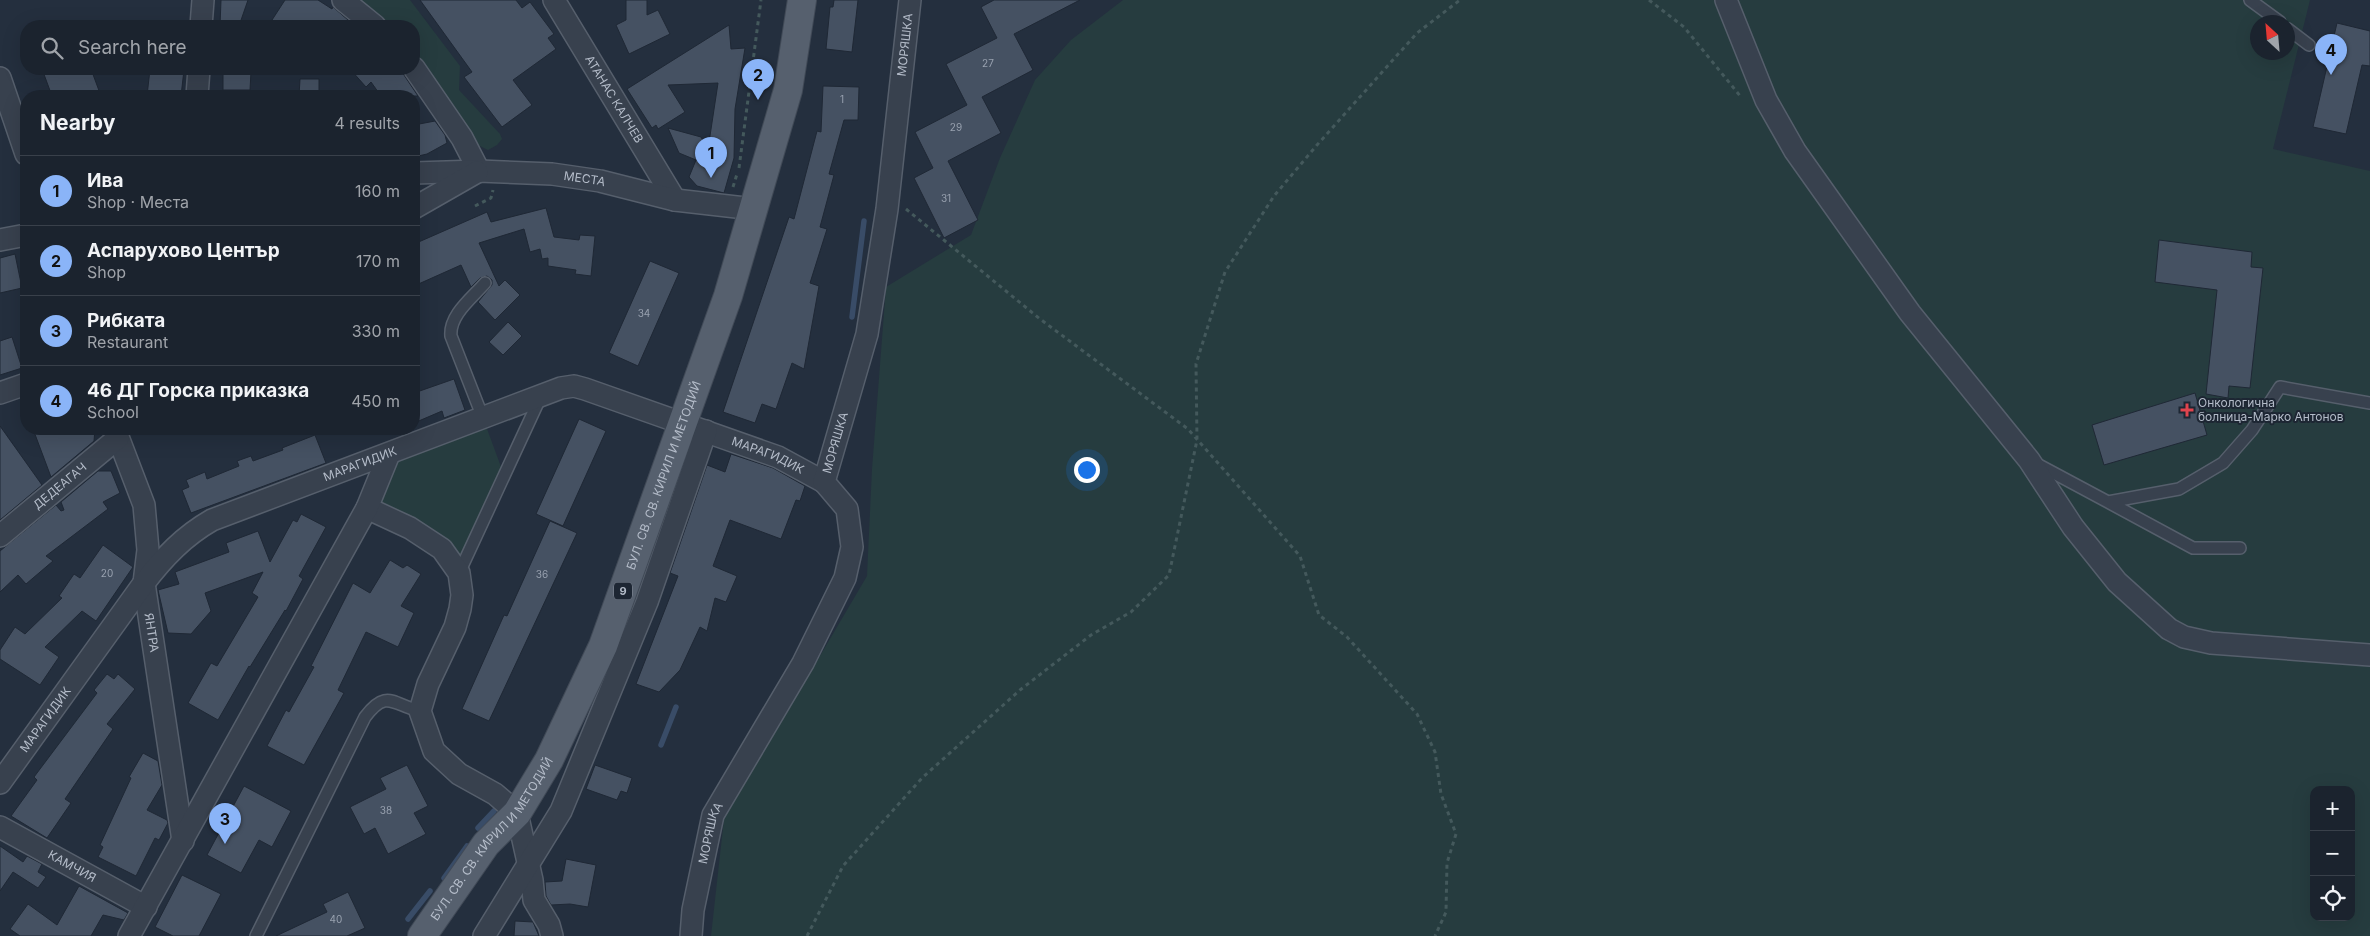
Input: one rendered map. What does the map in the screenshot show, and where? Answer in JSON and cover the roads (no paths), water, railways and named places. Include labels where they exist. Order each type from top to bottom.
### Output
[{"type":"main road","name":"БУЛ. СВ. СВ. КИРИЛ И МЕТОДИЙ","points":[[422,936],[486,844],[517,813],[549,760],[604,646],[694,427],[728,296],[788,90],[802,0]]},
{"type":"street","points":[[201,20],[203,0]]},
{"type":"street","points":[[343,0],[368,20]]},
{"type":"street","name":"АТАНАС КАЛЧЕВ","points":[[554,0],[674,200]]},
{"type":"street","name":"МОРЯШКА","points":[[691,936],[692,910],[713,815],[803,663],[845,578],[852,547],[847,509],[824,482],[867,334],[889,195],[910,0]]},
{"type":"street","points":[[1726,0],[1766,100],[1795,150],[1910,313],[2029,460],[2073,527],[2117,582],[2169,629],[2184,637],[2211,644],[2370,655]]},
{"type":"street","points":[[197,90],[199,75]]},
{"type":"street","points":[[419,75],[462,138],[479,171],[420,205]]},
{"type":"street","points":[[0,78],[20,136]]},
{"type":"street","name":"МЕСТА","points":[[420,173],[479,171],[552,174],[600,181],[674,200],[754,209]]},
{"type":"street","points":[[0,240],[20,236]]},
{"type":"street","points":[[0,393],[20,386]]},
{"type":"street","name":"МАРАГИДИК","points":[[0,783],[144,583],[162,560],[189,533],[212,520],[541,396],[574,386],[778,457],[824,482]]},
{"type":"street","points":[[484,936],[561,811],[626,655],[647,602],[694,427]]},
{"type":"street","name":"ДЕДЕАГАЧ","points":[[0,536],[114,435]]},
{"type":"street","name":"ЯНТРА","points":[[117,435],[144,506],[148,550],[144,583],[183,840]]},
{"type":"street","points":[[130,936],[367,508],[389,454]]},
{"type":"street","points":[[367,508],[410,528],[442,549],[459,573],[462,595],[460,610],[455,627],[428,684],[420,711],[434,751],[459,774],[495,794],[517,813],[534,900],[549,925],[552,936]]},
{"type":"street","name":"КАМЧИЯ","points":[[0,826],[146,907]]},
{"type":"lane","points":[[2250,0],[2270,15]]},
{"type":"lane","points":[[2295,34],[2309,45]]},
{"type":"lane","points":[[483,418],[451,336],[450,327],[453,319],[485,284]]},
{"type":"lane","points":[[2108,502],[2179,488],[2223,463],[2252,430],[2280,387],[2370,403]]},
{"type":"lane","points":[[459,573],[541,396]]},
{"type":"lane","points":[[2029,460],[2193,548],[2240,548]]},
{"type":"lane","points":[[256,936],[365,717],[375,703],[388,700],[420,711]]},
{"type":"waterway","points":[[852,317],[864,221]]},
{"type":"waterway","points":[[661,745],[676,707]]},
{"type":"waterway","points":[[478,828],[494,811]]},
{"type":"waterway","points":[[444,878],[467,846]]},
{"type":"waterway","points":[[408,919],[430,891]]},
{"type":"place","name":"46 ДГ Горска приказка","points":[[2331,75]]},
{"type":"place","name":"Аспарухово Център","points":[[758,100]]},
{"type":"place","name":"Ива","points":[[711,178]]},
{"type":"place","name":"Онкологична болница-Марко Антонов","points":[[2187,410]]},
{"type":"place","name":"Рибката","points":[[225,844]]}]
